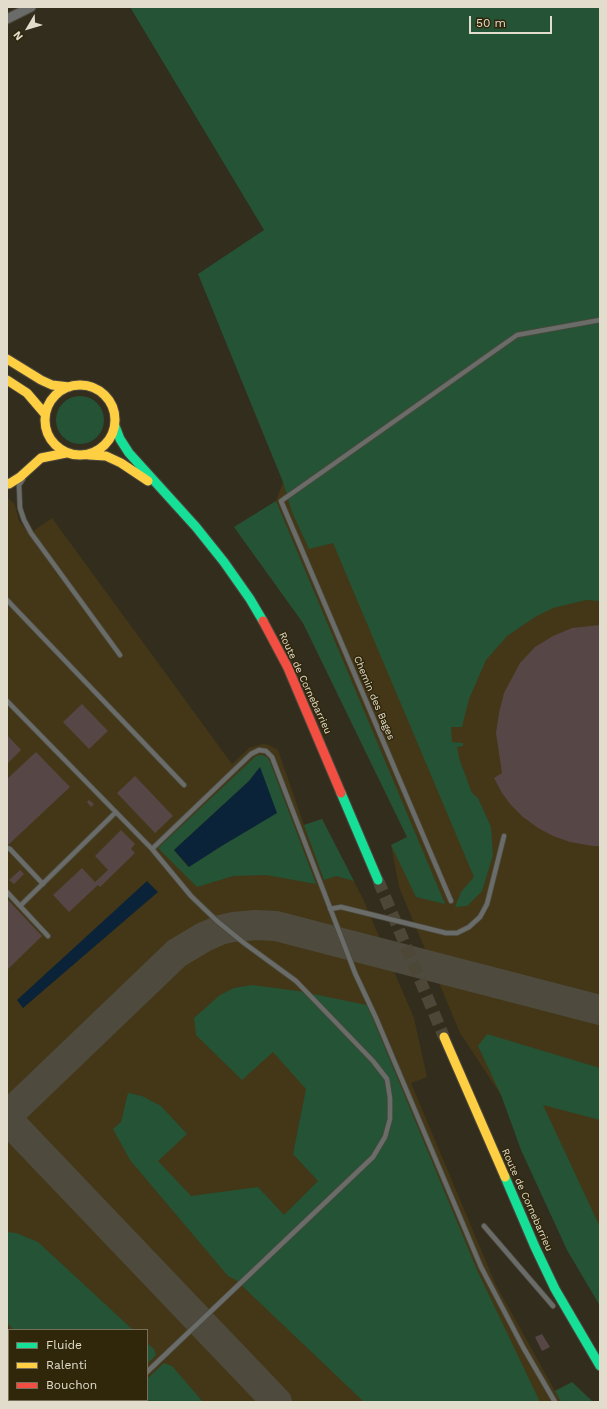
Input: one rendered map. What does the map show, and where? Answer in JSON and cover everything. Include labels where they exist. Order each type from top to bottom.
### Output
[{"type":"main road","points":[[7,359],[52,385],[69,387]]},
{"type":"main road","points":[[7,380],[27,393],[45,414]]},
{"type":"main road","points":[[81,385],[93,387],[103,393],[111,403],[115,414],[116,426],[107,444],[99,451],[88,455],[77,456],[66,453],[56,446],[48,436],[45,425],[45,414],[48,405],[60,391],[69,387],[81,385]]},
{"type":"main road","name":"Route de Cornebarrieu","points":[[116,426],[120,439],[129,453],[196,527],[224,562],[250,599],[268,630],[288,668],[378,880]]},
{"type":"main road","points":[[41,458],[48,436]]},
{"type":"main road","points":[[7,483],[9,484],[41,458],[66,453]]},
{"type":"main road","name":"Route de Cornebarrieu","points":[[88,455],[106,456],[121,463],[167,495]]},
{"type":"main road","points":[[11,473],[15,474],[26,471]]},
{"type":"main road","name":"Route de Cornebarrieu","points":[[444,1037],[535,1247],[555,1289],[600,1366]]},
{"type":"street","points":[[7,19],[31,7]]},
{"type":"lane","name":"Chemin des Bages","points":[[451,901],[281,501],[517,335],[600,320]]},
{"type":"lane","points":[[26,471],[20,485],[20,508],[30,532],[120,655]]},
{"type":"lane","points":[[7,600],[184,785]]},
{"type":"lane","points":[[7,701],[152,849],[191,896],[217,921],[296,981],[310,994],[374,1061],[387,1079],[390,1098],[390,1119],[385,1136],[373,1157],[148,1371]]},
{"type":"lane","points":[[152,849],[251,754],[259,750],[266,751],[272,757],[355,972],[376,1018],[481,1267],[523,1347],[556,1402]]},
{"type":"lane","points":[[20,906],[116,812]]},
{"type":"lane","points":[[330,908],[341,907],[446,933],[457,933],[469,927],[480,917],[487,904],[504,836]]},
{"type":"lane","points":[[7,848],[10,849],[43,884]]},
{"type":"lane","points":[[7,892],[48,936]]},
{"type":"lane","points":[[484,1226],[552,1306]]},
{"type":"shaded area","points":[[600,7],[600,1263],[501,1095],[460,1033],[399,887],[391,845],[407,837],[303,623],[234,527],[276,501],[283,482]]},
{"type":"shaded area","points":[[7,497],[15,505],[19,521],[29,534],[52,518],[232,764],[249,748],[263,744],[269,745],[278,750],[304,825],[322,819],[363,899],[414,1018],[427,1077],[411,1083],[495,1283],[555,1391],[572,1382],[593,1402],[7,1402]]},
{"type":"green space","points":[[130,7],[600,7],[600,601],[586,600],[553,608],[535,617],[507,636],[486,660],[469,699],[462,727],[451,727],[452,742],[463,743],[463,746],[457,747],[460,761],[472,793],[478,798],[491,827],[493,855],[482,891],[467,906],[455,907],[461,892],[474,877],[333,543],[309,549],[292,512],[283,482],[198,274],[264,230]]},
{"type":"green space","points":[[75,396],[85,396],[97,403],[104,415],[104,425],[97,437],[85,444],[75,444],[67,440],[60,433],[56,425],[56,415],[60,407],[67,400]]},
{"type":"green space","points":[[276,501],[445,904],[416,897],[391,845],[407,837],[303,623],[234,527]]},
{"type":"green space","points":[[262,755],[267,757],[270,762],[316,884],[266,875],[233,876],[197,887],[158,848],[256,756]],"holes":[[[260,767],[220,847],[188,867],[174,850],[249,781]]]},
{"type":"green space","points":[[322,819],[354,881],[336,876],[324,880],[304,825]]},
{"type":"green space","points":[[252,985],[298,991],[367,1005],[477,1270],[540,1402],[364,1402],[236,1280],[228,1276],[130,1160],[113,1129],[121,1122],[128,1093],[142,1096],[161,1106],[187,1134],[158,1161],[191,1196],[258,1187],[284,1215],[318,1181],[293,1154],[306,1089],[273,1052],[242,1080],[196,1035],[194,1018],[220,995],[234,988]]},
{"type":"green space","points":[[487,1034],[600,1068],[600,1120],[543,1105],[600,1227],[600,1306],[567,1250],[521,1150],[501,1095],[478,1046]]},
{"type":"green space","points":[[7,1232],[16,1233],[38,1242],[132,1329],[13,1329],[7,1323]]},
{"type":"green space","points":[[148,1344],[154,1349],[156,1355],[148,1363]]},
{"type":"green space","points":[[164,1363],[172,1366],[203,1402],[123,1402],[148,1401],[148,1378]]},
{"type":"green space","points":[[8,1370],[8,1401],[108,1401],[7,1402]]},
{"type":"green space","points":[[572,1382],[593,1402],[561,1402],[555,1391]]},
{"type":"water","points":[[260,767],[277,813],[189,867],[174,850],[249,781]]},
{"type":"water","points":[[147,881],[158,892],[23,1008],[17,1000]]},
{"type":"building","points":[[600,625],[600,846],[593,846],[570,842],[553,836],[538,828],[523,817],[511,805],[502,793],[494,778],[502,773],[496,733],[499,713],[504,693],[520,663],[535,647],[553,636],[572,628]]},
{"type":"building","points":[[82,704],[108,731],[89,749],[63,722]]},
{"type":"building","points":[[7,735],[21,750],[7,764]]},
{"type":"building","points":[[36,752],[70,787],[7,846],[7,779]]},
{"type":"building","points":[[135,776],[173,816],[155,833],[117,793]]},
{"type":"building","points":[[89,800],[94,804],[91,807],[87,802]]},
{"type":"building","points":[[121,830],[135,844],[131,849],[135,853],[100,887],[98,885],[69,912],[53,895],[82,868],[95,882],[108,870],[95,856]]},
{"type":"building","points":[[20,870],[24,874],[14,884],[9,880]]},
{"type":"building","points":[[7,899],[42,936],[7,970]]},
{"type":"building","points":[[542,1334],[550,1347],[542,1351],[535,1337]]},
{"type":"taxiway","points":[[7,1116],[177,953],[204,937],[220,930],[233,927],[256,925],[276,926],[600,1010]]},
{"type":"taxiway","points":[[7,1119],[277,1402]]},
{"type":"tunnel","points":[[378,880],[444,1037]]},
{"type":"traffic: fast","points":[[115,426],[120,439],[129,453],[196,527],[224,562],[250,599],[263,621]]},
{"type":"traffic: fast","points":[[341,793],[378,880]]},
{"type":"traffic: fast","points":[[505,1177],[555,1289],[600,1366]]},
{"type":"traffic: slow","points":[[7,359],[52,385],[69,387]]},
{"type":"traffic: slow","points":[[7,380],[27,393],[45,414]]},
{"type":"traffic: slow","points":[[73,385],[87,385],[100,391],[109,400],[113,406],[115,420],[113,434],[105,445],[94,453],[87,455],[73,455],[66,453],[55,445],[47,434],[45,427],[45,413],[47,406],[55,395],[66,387],[73,385]]},
{"type":"traffic: slow","points":[[7,483],[9,484],[20,477],[41,458],[66,453]]},
{"type":"traffic: slow","points":[[89,455],[106,456],[121,463],[148,481]]},
{"type":"traffic: slow","points":[[444,1037],[505,1177]]},
{"type":"traffic: jam","points":[[263,621],[288,668],[341,793]]}]
